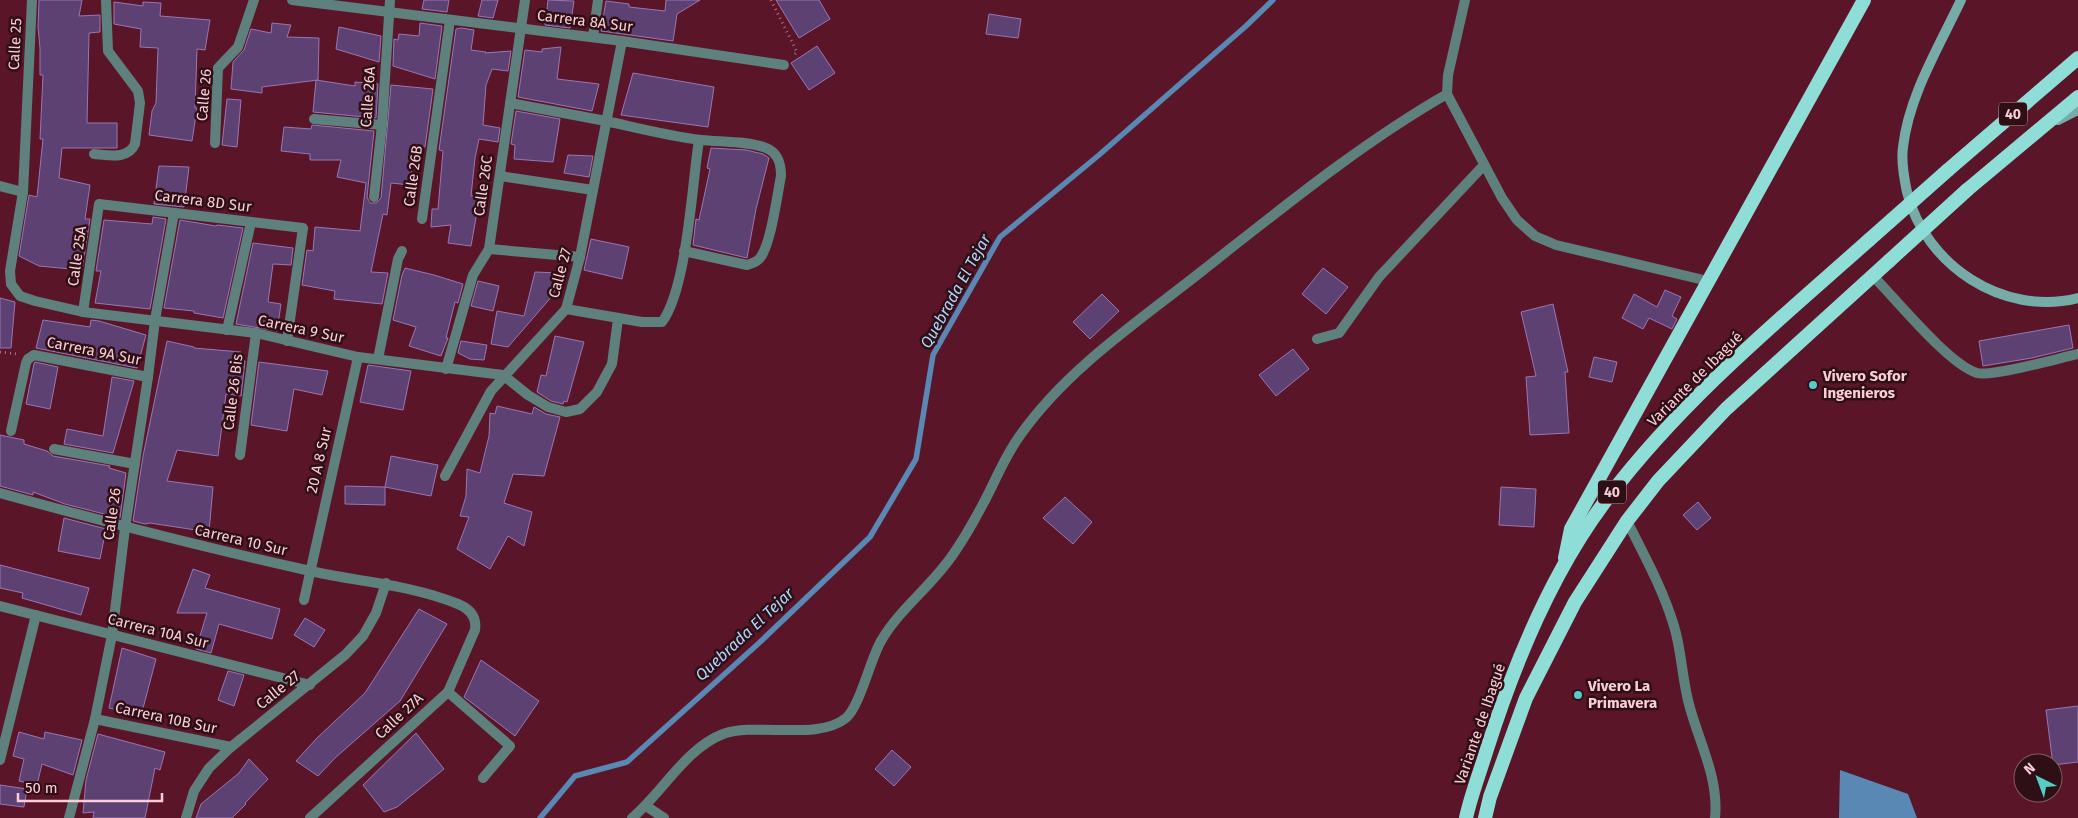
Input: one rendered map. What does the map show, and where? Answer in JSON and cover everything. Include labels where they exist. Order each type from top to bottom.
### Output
[{"type":"highway","points":[[1564,565],[1571,529],[1864,0]]},
{"type":"highway","name":"Variante de Ibagué","points":[[1466,818],[1505,692],[1564,565],[1609,495],[1670,424],[1733,362],[1948,170],[2078,58]]},
{"type":"highway","name":"40","points":[[1485,818],[1490,797],[1526,698],[1575,602],[1627,521],[1658,481],[1726,409],[1872,275],[1967,190],[2078,97]]},
{"type":"main road","points":[[1961,0],[1917,94],[1907,121],[1903,159],[1904,178],[1911,206],[1923,231],[1940,254],[1960,273],[1985,288],[2012,297],[2040,302],[2078,298]]},
{"type":"main road","points":[[2036,134],[2069,113],[2078,110]]},
{"type":"street","name":"Calle 25","points":[[20,296],[11,284],[10,271],[23,192],[32,0]]},
{"type":"street","points":[[94,154],[121,156],[132,150],[135,144],[140,103],[138,90],[108,51],[106,0]]},
{"type":"street","name":"Calle 26","points":[[215,143],[218,68],[238,47],[254,0]]},
{"type":"street","name":"Carrera 8A Sur","points":[[292,0],[594,37],[784,65]]},
{"type":"street","name":"Calle 26A","points":[[374,197],[382,125],[390,0]]},
{"type":"street","name":"Calle 26C","points":[[446,369],[473,275],[489,249],[525,0]]},
{"type":"street","points":[[594,37],[598,0]]},
{"type":"street","points":[[1465,0],[1448,75],[1447,94],[1502,198],[1517,220],[1535,236],[1556,245],[1708,281]]},
{"type":"street","name":"Calle 26B","points":[[422,219],[450,20]]},
{"type":"street","name":"Calle 27","points":[[446,476],[480,408],[503,375],[566,309],[580,257],[622,41]]},
{"type":"street","points":[[632,818],[646,806],[702,745],[724,734],[750,730],[810,729],[831,726],[847,717],[856,704],[871,661],[882,639],[901,614],[934,580],[952,556],[978,515],[999,468],[1020,435],[1042,407],[1072,376],[1122,333],[1302,193],[1408,116],[1447,94]]},
{"type":"street","points":[[510,103],[699,140],[767,148],[776,154],[781,166],[781,176],[766,246],[762,256],[755,263],[747,265],[684,251]]},
{"type":"street","points":[[314,118],[382,125]]},
{"type":"street","points":[[566,309],[618,319],[654,323],[662,322],[673,302],[684,251],[699,140]]},
{"type":"street","points":[[1317,339],[1339,333],[1379,278],[1484,165]]},
{"type":"street","points":[[500,176],[593,190]]},
{"type":"street","points":[[0,186],[23,192]]},
{"type":"street","name":"Carrera 8D Sur","points":[[100,204],[303,228],[287,341]]},
{"type":"street","name":"Calle 25A","points":[[84,312],[100,204]]},
{"type":"street","name":"Calle 26","points":[[69,818],[95,719],[112,635],[124,528],[155,320],[174,213]]},
{"type":"street","points":[[227,330],[251,222]]},
{"type":"street","points":[[489,249],[580,257]]},
{"type":"street","points":[[378,359],[398,259],[402,251]]},
{"type":"street","points":[[1872,275],[1958,363],[1978,373],[1996,373],[2078,354]]},
{"type":"street","name":"Carrera 9 Sur","points":[[20,296],[84,312],[256,333],[358,357],[503,375]]},
{"type":"street","points":[[503,375],[528,395],[548,407],[566,412],[580,409],[597,392],[612,364],[618,319]]},
{"type":"street","name":"Calle 26 Bis","points":[[240,455],[256,333]]},
{"type":"street","name":"Carrera 9A Sur","points":[[11,431],[26,363],[28,359],[34,356],[148,377]]},
{"type":"street","name":"20 A 8 Sur","points":[[309,571],[358,357]]},
{"type":"street","points":[[54,450],[134,464]]},
{"type":"street","name":"Carrera 10 Sur","points":[[0,493],[124,528],[309,571],[386,583],[418,591],[459,605],[474,616]]},
{"type":"street","points":[[1627,521],[1661,589],[1674,627],[1687,698],[1696,730],[1709,763],[1716,795],[1715,818]]},
{"type":"street","points":[[304,600],[309,571]]},
{"type":"street","name":"Calle 27","points":[[186,818],[194,791],[210,768],[231,747],[345,655],[363,636],[376,613],[386,583]]},
{"type":"street","name":"Carrera 10A Sur","points":[[0,606],[310,684]]},
{"type":"street","points":[[0,760],[36,615]]},
{"type":"street","name":"Calle 27A","points":[[310,818],[448,692],[475,630],[476,621],[474,616]]},
{"type":"street","points":[[448,692],[510,746],[482,778]]},
{"type":"street","name":"Carrera 10B Sur","points":[[95,719],[231,747]]},
{"type":"street","points":[[646,806],[664,818]]},
{"type":"path","points":[[771,0],[797,52],[784,65]]},
{"type":"water","points":[[1840,770],[1908,794],[1917,818],[1839,818]]},
{"type":"building","points":[[39,0],[82,0],[79,16],[100,15],[100,32],[89,33],[87,123],[117,123],[117,148],[62,148],[59,178],[90,185],[85,219],[90,219],[82,270],[39,266],[19,256],[29,195],[37,197],[43,139],[40,139],[43,75],[40,75]]},
{"type":"building","points":[[424,0],[449,0],[447,12],[422,9]]},
{"type":"building","points":[[482,0],[498,0],[493,18],[478,16]]},
{"type":"building","points":[[548,0],[574,1],[570,28],[545,25]]},
{"type":"building","points":[[666,0],[700,0],[677,14],[673,41],[601,31],[606,1],[629,4],[629,7],[665,11]]},
{"type":"building","points":[[776,0],[819,0],[830,19],[799,38]]},
{"type":"building","points":[[114,2],[143,6],[143,2],[161,3],[160,16],[210,20],[205,50],[197,49],[195,108],[197,108],[192,141],[149,135],[152,111],[156,103],[158,48],[140,47],[141,29],[114,24]]},
{"type":"building","points":[[989,14],[1021,19],[1018,38],[986,34]]},
{"type":"building","points":[[272,23],[291,25],[287,37],[319,38],[318,80],[262,87],[262,93],[231,89],[233,62],[244,50],[251,29],[271,33]]},
{"type":"building","points":[[420,23],[442,26],[435,79],[393,66],[394,39],[398,40],[399,34],[419,36]]},
{"type":"building","points":[[339,27],[381,36],[379,62],[336,49]]},
{"type":"building","points":[[456,29],[474,30],[471,50],[485,53],[511,51],[508,71],[492,69],[486,85],[483,125],[500,128],[498,142],[479,139],[471,196],[480,195],[471,246],[448,243],[451,225],[431,227],[432,209],[438,209],[443,151],[439,150]]},
{"type":"building","points":[[817,46],[835,73],[809,90],[791,63]]},
{"type":"building","points":[[561,47],[557,79],[599,84],[592,111],[518,97],[525,50],[542,52],[542,49]]},
{"type":"building","points":[[633,73],[714,87],[708,127],[621,115]]},
{"type":"building","points":[[316,80],[355,86],[355,82],[378,84],[376,118],[313,112]]},
{"type":"building","points":[[391,85],[433,89],[425,147],[414,145],[410,185],[391,183],[387,215],[383,214],[371,272],[388,273],[382,304],[334,299],[335,291],[302,285],[307,250],[313,251],[315,227],[360,231],[366,183],[337,177],[341,160],[310,160],[310,154],[281,151],[284,127],[311,129],[312,125],[374,131],[367,197],[370,203],[376,203],[381,198]]},
{"type":"building","points":[[227,99],[241,100],[237,147],[222,145]]},
{"type":"building","points":[[516,111],[560,119],[553,162],[514,159],[515,145],[511,144]]},
{"type":"building","points":[[711,148],[746,150],[763,154],[769,158],[756,209],[747,258],[693,245],[696,219],[699,220],[710,169],[707,168]]},
{"type":"building","points":[[568,155],[593,156],[589,177],[564,173]]},
{"type":"building","points":[[159,166],[189,167],[184,207],[154,204]]},
{"type":"building","points":[[153,217],[166,219],[150,309],[95,303],[101,271],[96,271],[104,220],[152,224]]},
{"type":"building","points":[[180,220],[243,228],[223,318],[194,313],[194,311],[164,308]]},
{"type":"building","points":[[591,239],[629,247],[622,279],[584,270]]},
{"type":"building","points":[[253,243],[293,248],[291,265],[273,264],[268,302],[281,304],[277,331],[236,324]]},
{"type":"building","points":[[405,268],[463,284],[458,303],[455,302],[446,338],[448,338],[441,356],[409,346],[416,327],[393,320]]},
{"type":"building","points":[[1323,268],[1348,287],[1326,314],[1302,294]]},
{"type":"building","points":[[535,272],[560,273],[553,295],[508,347],[491,344],[497,311],[524,316]]},
{"type":"building","points":[[478,281],[499,286],[493,311],[471,306]]},
{"type":"building","points":[[1665,290],[1681,297],[1672,316],[1677,319],[1672,329],[1649,318],[1643,329],[1622,318],[1634,294],[1657,307]]},
{"type":"building","points":[[1102,294],[1119,311],[1090,339],[1073,322]]},
{"type":"building","points":[[0,298],[15,302],[11,348],[0,348]]},
{"type":"building","points":[[1553,304],[1568,372],[1565,372],[1569,433],[1530,435],[1526,377],[1536,376],[1521,312]]},
{"type":"building","points":[[43,320],[90,327],[91,320],[99,321],[146,335],[137,368],[36,348]]},
{"type":"building","points":[[2069,325],[2073,348],[2032,358],[1983,366],[1979,341]]},
{"type":"building","points":[[555,336],[584,342],[567,402],[564,401],[563,404],[551,401],[537,392],[541,375],[546,376]]},
{"type":"building","points":[[167,341],[194,348],[241,352],[240,360],[245,361],[241,396],[226,394],[218,456],[177,450],[167,481],[213,487],[209,532],[133,521],[143,456]]},
{"type":"building","points":[[461,341],[487,345],[484,360],[470,359],[458,353]]},
{"type":"building","points":[[1293,349],[1309,369],[1276,396],[1259,375]]},
{"type":"building","points":[[1594,357],[1617,362],[1612,382],[1589,377]]},
{"type":"building","points":[[35,362],[58,367],[50,409],[26,404]]},
{"type":"building","points":[[259,362],[328,371],[322,395],[294,389],[287,431],[251,425]]},
{"type":"building","points":[[368,365],[411,371],[403,410],[360,402]]},
{"type":"building","points":[[112,377],[134,381],[113,453],[64,444],[67,429],[103,436]]},
{"type":"building","points":[[497,406],[532,414],[534,407],[546,414],[560,417],[544,476],[513,474],[504,503],[532,512],[524,546],[508,536],[490,569],[457,549],[469,517],[460,516],[466,496],[467,469],[480,473],[489,436],[490,413],[495,414]]},
{"type":"building","points":[[0,435],[24,440],[24,444],[47,451],[53,456],[110,466],[109,468],[126,473],[120,518],[65,504],[33,492],[33,495],[0,486]]},
{"type":"building","points":[[391,456],[438,465],[431,496],[385,487]]},
{"type":"building","points":[[345,486],[385,487],[385,505],[345,504]]},
{"type":"building","points":[[1501,487],[1536,489],[1534,527],[1499,525]]},
{"type":"building","points":[[1065,497],[1092,522],[1073,544],[1043,518]]},
{"type":"building","points":[[1698,502],[1711,518],[1697,530],[1683,515]]},
{"type":"building","points":[[64,518],[106,529],[100,559],[58,551]]},
{"type":"building","points":[[0,565],[89,588],[81,615],[22,598],[23,593],[0,588]]},
{"type":"building","points":[[193,569],[210,575],[205,588],[280,609],[272,639],[219,624],[211,653],[196,649],[207,613],[177,613]]},
{"type":"building","points":[[419,609],[447,624],[400,701],[335,758],[318,776],[296,761],[317,738],[365,693]]},
{"type":"building","points":[[305,618],[325,630],[314,647],[294,635]]},
{"type":"building","points":[[122,648],[156,659],[141,716],[109,708]]},
{"type":"building","points":[[481,660],[539,701],[515,736],[464,697]]},
{"type":"building","points":[[228,671],[244,675],[234,706],[218,700]]},
{"type":"building","points":[[2078,706],[2078,762],[2063,764],[2063,753],[2051,753],[2046,710]]},
{"type":"building","points":[[19,732],[44,739],[45,732],[82,740],[73,775],[42,764],[37,785],[19,781],[24,759],[13,756]]},
{"type":"building","points":[[416,733],[444,769],[397,807],[384,812],[363,785]]},
{"type":"building","points":[[98,734],[165,752],[160,770],[155,768],[145,818],[93,818],[94,812],[83,813],[86,780]]},
{"type":"building","points":[[892,750],[911,767],[894,786],[875,769]]},
{"type":"building","points":[[249,759],[268,779],[246,804],[232,818],[196,818],[201,804],[239,773]]},
{"type":"building","points":[[0,785],[27,789],[24,807],[0,804]]},
{"type":"waterway","name":"Quebrada El Tejar","points":[[540,818],[575,776],[627,762],[759,643],[870,537],[916,459],[933,355],[1000,237],[1099,155],[1273,0]]},
{"type":"place","name":"Vivero Sofor Ingenieros","points":[[1813,385]]},
{"type":"place","name":"Vivero La Primavera","points":[[1578,695]]}]
